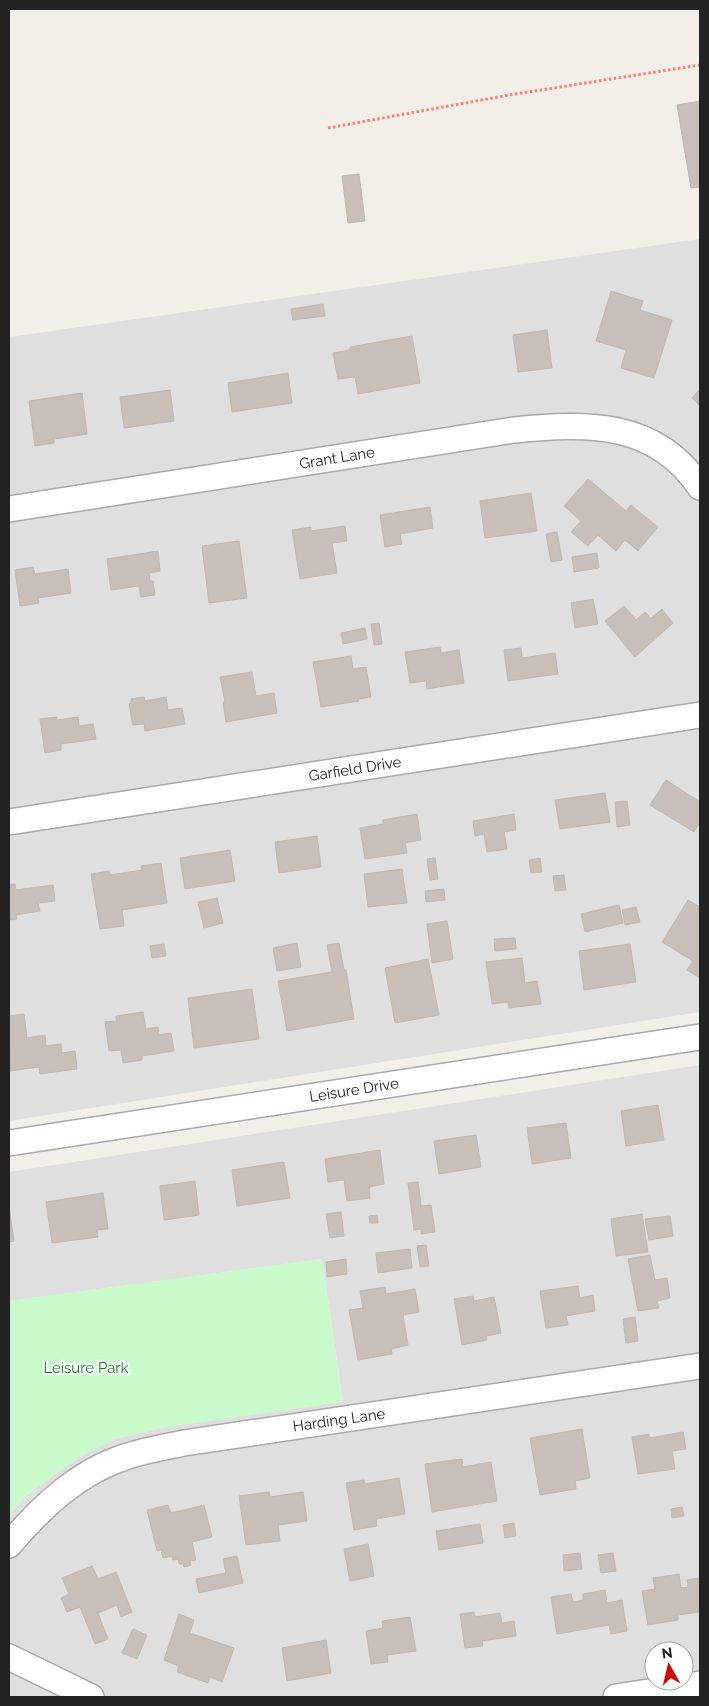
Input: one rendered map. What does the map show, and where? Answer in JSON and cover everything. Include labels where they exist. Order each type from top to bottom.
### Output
[{"type":"street","name":"Grant Lane","points":[[9,509],[541,428],[578,426],[614,429],[646,440],[685,468],[700,487]]},
{"type":"street","name":"Garfield Drive","points":[[9,822],[700,715]]},
{"type":"street","name":"Leisure Drive","points":[[9,1143],[700,1037]]},
{"type":"street","name":"Harding Lane","points":[[9,1545],[44,1507],[72,1484],[111,1462],[143,1451],[184,1443],[700,1366]]},
{"type":"street","points":[[9,1657],[91,1697]]},
{"type":"street","points":[[616,1697],[700,1684]]},
{"type":"path","points":[[328,128],[509,95],[700,65]]},
{"type":"shaded area","points":[[700,239],[700,1012],[9,1121],[9,337]]},
{"type":"shaded area","points":[[700,1065],[700,1697],[9,1697],[9,1515],[27,1495],[72,1462],[111,1440],[166,1427],[343,1401],[322,1259],[9,1301],[9,1172]]},
{"type":"green space","name":"Leisure Park","points":[[322,1259],[343,1402],[166,1427],[111,1440],[72,1462],[27,1495],[9,1515],[9,1301]]},
{"type":"building","points":[[700,101],[700,187],[691,188],[677,105]]},
{"type":"building","points":[[359,174],[365,221],[348,223],[342,176]]},
{"type":"building","points":[[611,291],[643,301],[640,310],[672,320],[654,378],[621,368],[626,350],[596,341]]},
{"type":"building","points":[[323,304],[325,316],[293,320],[291,309]]},
{"type":"building","points":[[547,330],[552,368],[518,372],[513,335]]},
{"type":"building","points":[[412,336],[420,383],[358,394],[355,377],[338,379],[333,353],[350,350],[350,347]]},
{"type":"building","points":[[288,373],[292,403],[232,412],[228,383]]},
{"type":"building","points":[[700,389],[700,406],[692,398]]},
{"type":"building","points":[[170,390],[174,421],[124,428],[120,397]]},
{"type":"building","points":[[82,393],[87,434],[54,439],[54,443],[35,446],[29,401]]},
{"type":"building","points":[[588,479],[626,511],[631,505],[658,527],[638,551],[625,540],[616,551],[598,535],[588,546],[571,532],[581,521],[564,506]]},
{"type":"building","points":[[531,493],[537,531],[485,538],[480,501]]},
{"type":"building","points":[[430,507],[433,528],[400,534],[402,544],[385,547],[380,515]]},
{"type":"building","points":[[345,526],[347,541],[332,543],[337,573],[300,579],[292,530],[311,527],[311,531]]},
{"type":"building","points":[[557,532],[562,560],[551,562],[546,534]]},
{"type":"building","points":[[239,541],[247,598],[209,603],[202,546]]},
{"type":"building","points":[[158,551],[160,571],[149,573],[150,581],[153,581],[155,595],[141,597],[139,586],[111,590],[107,559]]},
{"type":"building","points":[[597,553],[599,568],[574,572],[572,557]]},
{"type":"building","points":[[33,567],[35,574],[68,569],[71,593],[38,598],[39,603],[20,606],[15,570]]},
{"type":"building","points":[[593,599],[598,624],[575,628],[571,603]]},
{"type":"building","points":[[624,606],[636,620],[645,612],[651,618],[662,609],[673,623],[635,657],[605,621]]},
{"type":"building","points":[[379,623],[382,644],[374,645],[371,624]]},
{"type":"building","points":[[365,628],[367,639],[343,644],[341,633]]},
{"type":"building","points":[[440,647],[441,653],[459,650],[464,683],[427,689],[426,681],[410,683],[405,652]]},
{"type":"building","points":[[521,648],[522,658],[555,653],[558,674],[508,681],[504,650]]},
{"type":"building","points":[[351,656],[353,669],[366,667],[371,697],[358,699],[359,701],[321,707],[313,662]]},
{"type":"building","points":[[252,672],[256,696],[274,693],[277,713],[226,722],[223,702],[225,702],[220,677]]},
{"type":"building","points":[[144,697],[145,701],[166,697],[168,710],[182,708],[185,724],[145,731],[144,724],[133,725],[129,704],[131,699]]},
{"type":"building","points":[[57,717],[57,720],[78,717],[79,726],[93,724],[96,739],[61,744],[61,750],[45,753],[40,719]]},
{"type":"building","points":[[666,780],[700,802],[700,822],[694,832],[650,805]]},
{"type":"building","points":[[605,793],[610,822],[560,829],[555,800]]},
{"type":"building","points":[[627,801],[630,825],[617,827],[615,802]]},
{"type":"building","points":[[417,814],[421,840],[405,843],[407,853],[365,859],[360,828],[383,824],[383,820]]},
{"type":"building","points":[[514,814],[516,830],[504,832],[507,849],[487,852],[484,834],[475,836],[473,821]]},
{"type":"building","points":[[317,836],[321,867],[279,873],[275,842]]},
{"type":"building","points":[[230,850],[235,881],[185,889],[180,858]]},
{"type":"building","points":[[435,858],[438,879],[430,880],[427,859]]},
{"type":"building","points":[[540,858],[542,872],[531,873],[529,860]]},
{"type":"building","points":[[161,863],[167,903],[122,910],[124,926],[100,929],[91,874],[109,871],[110,875],[142,870],[141,866]]},
{"type":"building","points":[[402,869],[407,903],[368,907],[364,874]]},
{"type":"building","points":[[564,875],[566,890],[555,891],[553,876]]},
{"type":"building","points":[[15,884],[16,890],[53,885],[55,901],[38,903],[40,911],[16,915],[17,919],[9,920],[9,885]]},
{"type":"building","points":[[444,889],[445,900],[426,902],[425,891]]},
{"type":"building","points":[[217,898],[223,923],[204,928],[198,902]]},
{"type":"building","points":[[688,900],[700,907],[700,978],[687,970],[693,961],[662,942]]},
{"type":"building","points":[[619,905],[623,923],[585,932],[581,914]]},
{"type":"building","points":[[636,907],[640,922],[625,925],[622,910]]},
{"type":"building","points":[[447,921],[453,959],[432,963],[427,924]]},
{"type":"building","points":[[515,938],[516,949],[495,951],[494,939]]},
{"type":"building","points":[[297,943],[301,967],[277,971],[273,948]]},
{"type":"building","points":[[339,943],[344,970],[346,970],[354,1019],[287,1031],[278,981],[332,972],[327,945]]},
{"type":"building","points":[[164,944],[166,956],[152,958],[150,946]]},
{"type":"building","points":[[630,944],[636,982],[584,990],[579,951]]},
{"type":"building","points":[[522,958],[525,983],[537,981],[541,1004],[509,1008],[508,1002],[492,1004],[486,962]]},
{"type":"building","points":[[428,959],[439,1015],[395,1023],[385,968]]},
{"type":"building","points":[[252,989],[259,1039],[194,1048],[188,998]]},
{"type":"building","points":[[143,1012],[146,1029],[158,1027],[159,1035],[171,1033],[174,1051],[142,1056],[142,1060],[123,1063],[121,1050],[109,1051],[105,1022],[117,1021],[116,1016]]},
{"type":"building","points":[[24,1014],[27,1038],[45,1035],[46,1046],[61,1044],[62,1053],[75,1051],[77,1069],[40,1074],[39,1067],[10,1071],[9,1016]]},
{"type":"building","points":[[658,1105],[664,1140],[626,1146],[621,1111]]},
{"type":"building","points":[[566,1123],[571,1158],[532,1164],[527,1128]]},
{"type":"building","points":[[476,1135],[481,1167],[439,1174],[434,1141]]},
{"type":"building","points":[[380,1150],[384,1184],[369,1187],[370,1198],[347,1201],[344,1180],[328,1182],[325,1159]]},
{"type":"building","points":[[284,1162],[290,1198],[237,1206],[232,1170]]},
{"type":"building","points":[[195,1181],[199,1215],[164,1220],[160,1186]]},
{"type":"building","points":[[418,1182],[421,1206],[431,1205],[435,1232],[421,1234],[421,1229],[414,1230],[408,1183]]},
{"type":"building","points":[[103,1193],[108,1229],[97,1230],[98,1237],[52,1243],[46,1202]]},
{"type":"building","points":[[9,1206],[14,1241],[9,1242]]},
{"type":"building","points":[[341,1212],[344,1236],[330,1238],[326,1214]]},
{"type":"building","points":[[642,1214],[648,1252],[616,1256],[611,1219]]},
{"type":"building","points":[[377,1215],[378,1223],[370,1223],[369,1216]]},
{"type":"building","points":[[670,1216],[673,1236],[649,1240],[645,1219]]},
{"type":"building","points":[[426,1245],[429,1266],[420,1267],[417,1246]]},
{"type":"building","points":[[410,1249],[412,1268],[378,1273],[376,1253]]},
{"type":"building","points":[[650,1255],[655,1280],[667,1278],[670,1298],[657,1301],[659,1308],[638,1311],[628,1259]]},
{"type":"building","points":[[346,1259],[347,1274],[327,1277],[326,1262]]},
{"type":"building","points":[[578,1286],[580,1298],[593,1295],[595,1311],[566,1316],[568,1325],[546,1328],[540,1291]]},
{"type":"building","points":[[385,1287],[386,1294],[415,1289],[419,1312],[403,1315],[408,1345],[391,1349],[392,1354],[358,1360],[349,1310],[363,1308],[360,1291]]},
{"type":"building","points":[[473,1296],[474,1301],[494,1297],[501,1333],[486,1336],[487,1340],[462,1345],[454,1299]]},
{"type":"building","points":[[635,1317],[638,1341],[626,1343],[623,1319]]},
{"type":"building","points":[[582,1429],[590,1478],[575,1481],[576,1489],[540,1495],[530,1438]]},
{"type":"building","points":[[683,1432],[686,1449],[672,1451],[675,1469],[638,1474],[632,1437],[649,1434],[650,1438]]},
{"type":"building","points":[[462,1459],[463,1467],[491,1462],[497,1501],[432,1512],[425,1464]]},
{"type":"building","points":[[399,1478],[405,1514],[376,1519],[377,1526],[354,1530],[346,1483],[364,1480],[365,1484]]},
{"type":"building","points":[[269,1492],[270,1497],[303,1492],[307,1521],[278,1525],[280,1541],[246,1545],[239,1496]]},
{"type":"building","points":[[168,1505],[171,1513],[204,1505],[212,1537],[192,1542],[196,1560],[190,1561],[191,1565],[184,1567],[183,1564],[179,1564],[178,1559],[173,1560],[172,1556],[163,1558],[161,1550],[157,1551],[147,1510]]},
{"type":"building","points":[[682,1507],[684,1516],[672,1518],[671,1509]]},
{"type":"building","points":[[514,1523],[516,1536],[505,1538],[503,1525]]},
{"type":"building","points":[[480,1524],[483,1543],[439,1550],[436,1531]]},
{"type":"building","points":[[368,1544],[374,1576],[350,1581],[344,1549]]},
{"type":"building","points":[[580,1553],[582,1569],[564,1571],[563,1555]]},
{"type":"building","points":[[613,1553],[616,1571],[601,1573],[598,1555]]},
{"type":"building","points":[[237,1556],[243,1583],[199,1593],[196,1579],[226,1573],[223,1559]]},
{"type":"building","points":[[92,1566],[98,1579],[116,1572],[132,1612],[121,1617],[117,1605],[98,1613],[108,1639],[95,1644],[80,1607],[67,1612],[61,1598],[69,1594],[62,1578]]},
{"type":"building","points":[[679,1574],[681,1588],[688,1587],[687,1580],[700,1578],[700,1612],[678,1615],[678,1620],[648,1625],[642,1591],[655,1589],[653,1578]]},
{"type":"building","points":[[605,1590],[607,1603],[622,1600],[627,1631],[611,1634],[609,1625],[557,1634],[551,1597],[571,1594],[573,1602],[583,1600],[583,1594]]},
{"type":"building","points":[[474,1612],[475,1617],[500,1613],[502,1623],[514,1621],[516,1636],[482,1641],[483,1646],[465,1648],[460,1614]]},
{"type":"building","points":[[179,1614],[194,1620],[190,1633],[234,1648],[222,1682],[210,1677],[208,1683],[177,1672],[179,1666],[164,1660]]},
{"type":"building","points":[[410,1617],[416,1651],[387,1655],[388,1662],[371,1664],[366,1631],[383,1628],[382,1621]]},
{"type":"building","points":[[133,1629],[147,1635],[137,1659],[122,1653]]},
{"type":"building","points":[[326,1640],[331,1673],[287,1681],[282,1648]]}]
